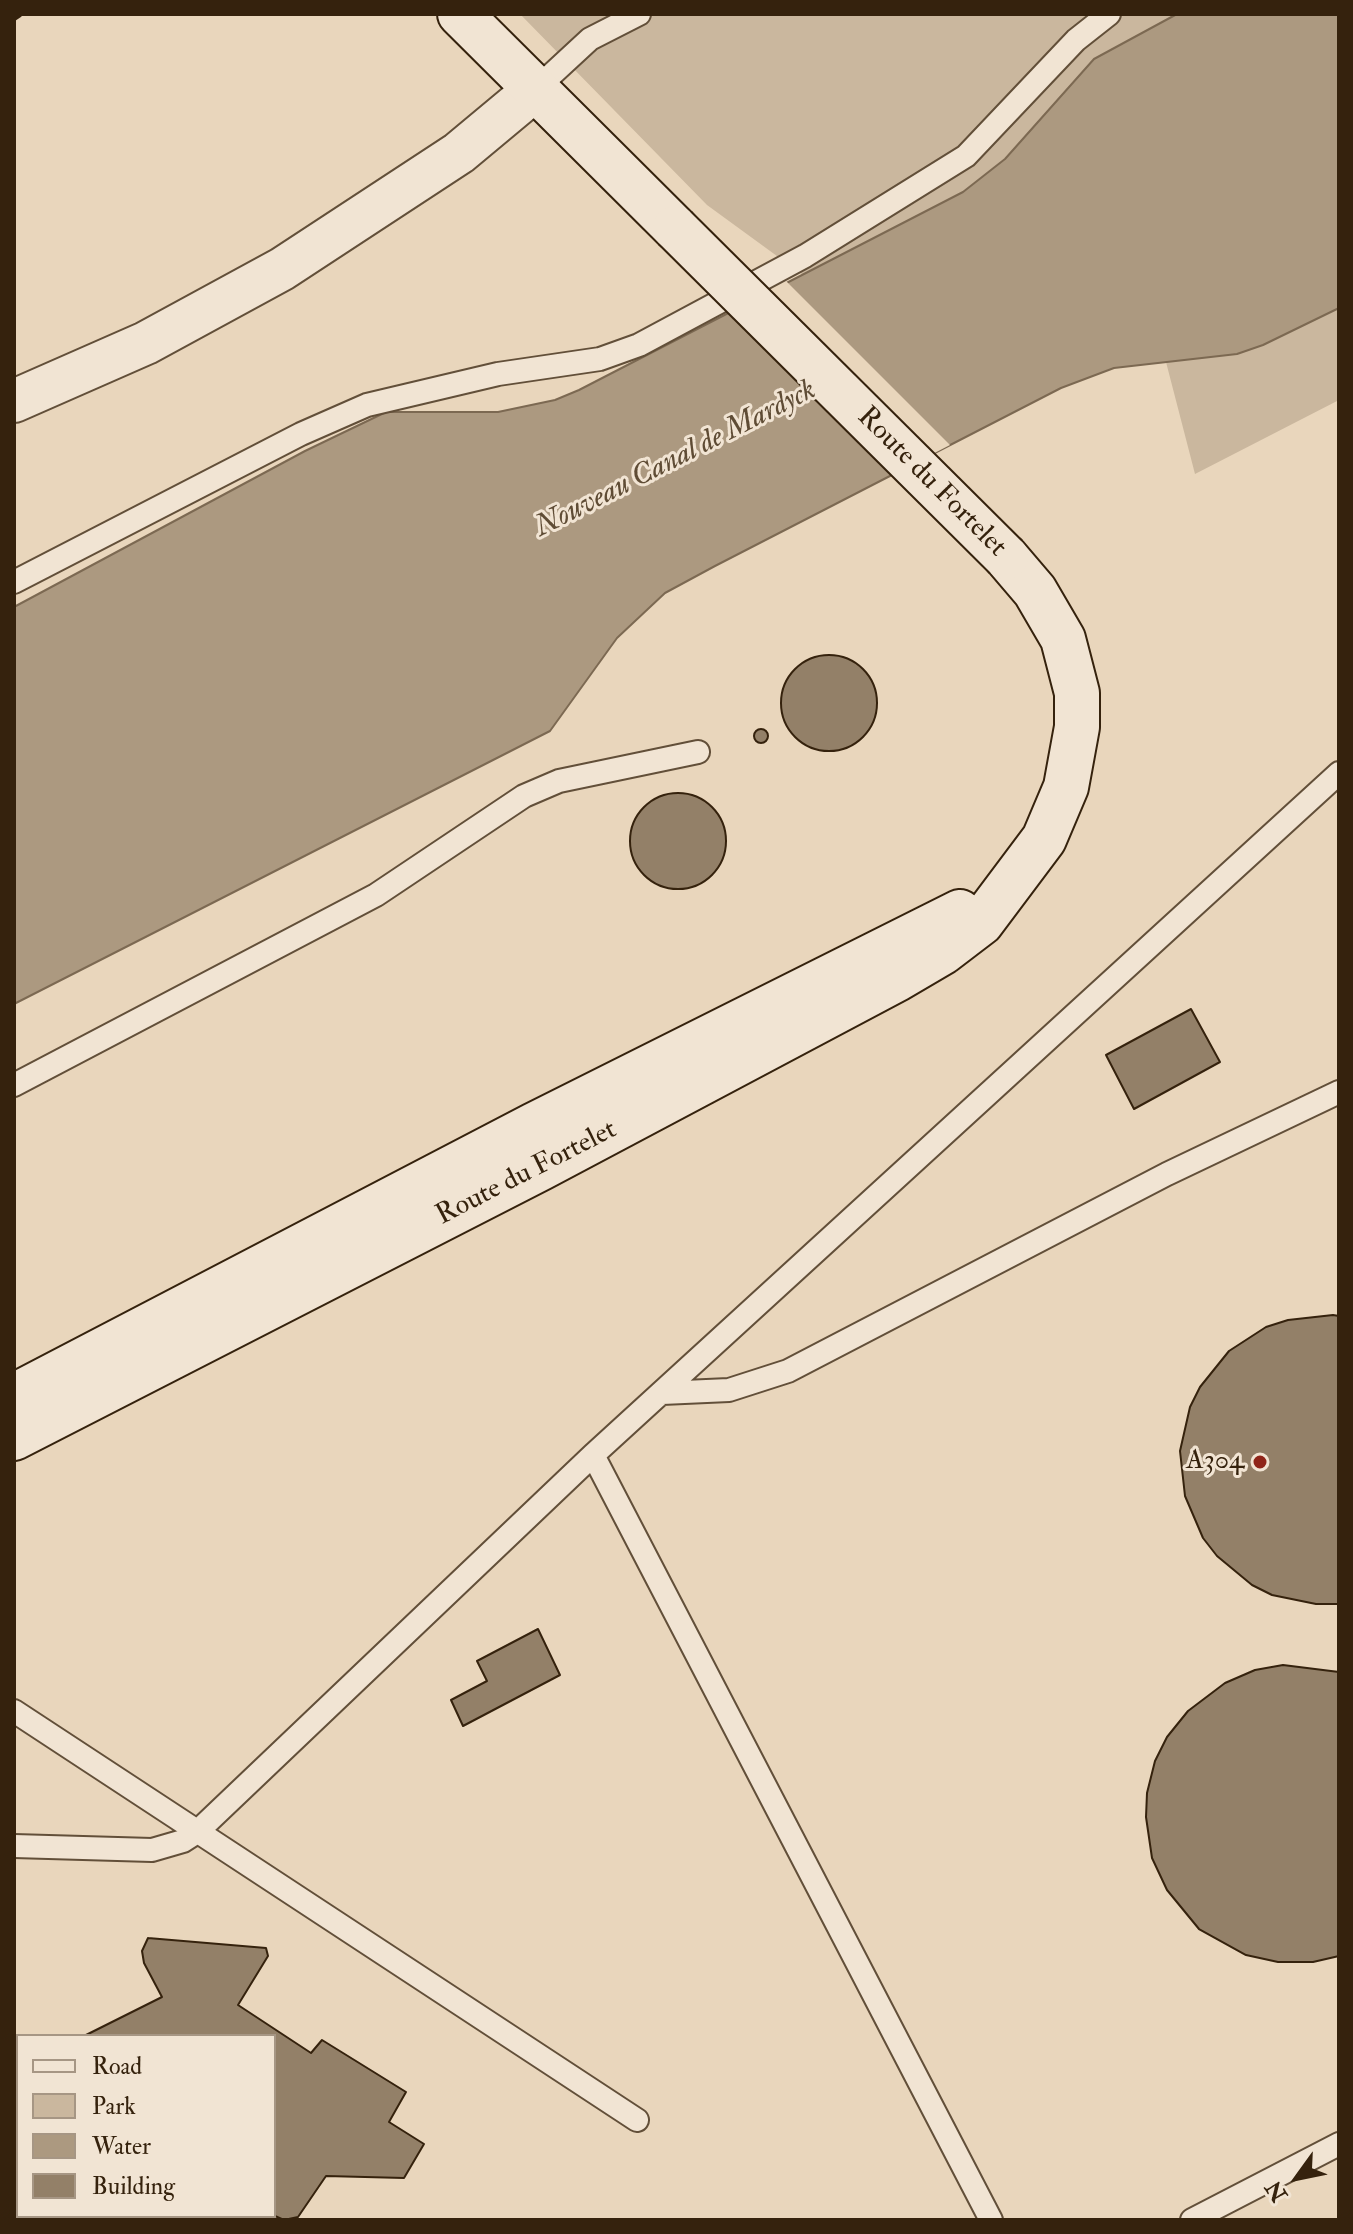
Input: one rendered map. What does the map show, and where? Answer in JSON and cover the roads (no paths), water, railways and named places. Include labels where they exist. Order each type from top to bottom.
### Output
[{"type":"main road","name":"Route du Fortelet","points":[[14,1438],[541,1168],[897,979],[972,930],[1017,879],[1044,839],[1066,787],[1074,754],[1077,693],[1072,665],[1057,626],[1035,591],[1006,557],[460,14]]},
{"type":"main road","name":"Route du Fortelet","points":[[14,1396],[534,1125],[968,908],[1017,879]]},
{"type":"street","points":[[14,401],[146,343],[282,269],[406,191],[483,136],[537,88]]},
{"type":"lane","points":[[537,88],[590,39],[639,14]]},
{"type":"lane","points":[[14,582],[275,447],[367,405],[498,374],[600,359],[639,345],[805,256],[966,156],[1076,40],[1109,14]]},
{"type":"lane","points":[[14,1085],[376,895],[524,796],[559,781],[698,752]]},
{"type":"lane","points":[[14,1846],[152,1850],[183,1841],[197,1832],[593,1455],[1339,773]]},
{"type":"lane","points":[[662,1393],[729,1390],[788,1371],[1167,1174],[1339,1092]]},
{"type":"lane","points":[[593,1455],[991,2220]]},
{"type":"lane","points":[[14,1711],[637,2120]]},
{"type":"lane","points":[[1192,2220],[1339,2144]]},
{"type":"water","name":"Nouveau Canal de Mardyck","points":[[1177,14],[1339,14],[1339,308],[1263,345],[1237,354],[1114,368],[1061,388],[715,566],[665,593],[617,638],[550,731],[14,1004],[14,607],[305,451],[386,412],[498,412],[555,400],[579,390],[963,192],[1005,159],[1094,59]]},
{"type":"railway","points":[[14,18],[20,14]]},
{"type":"place","name":"A304","points":[[1260,1462]]}]
